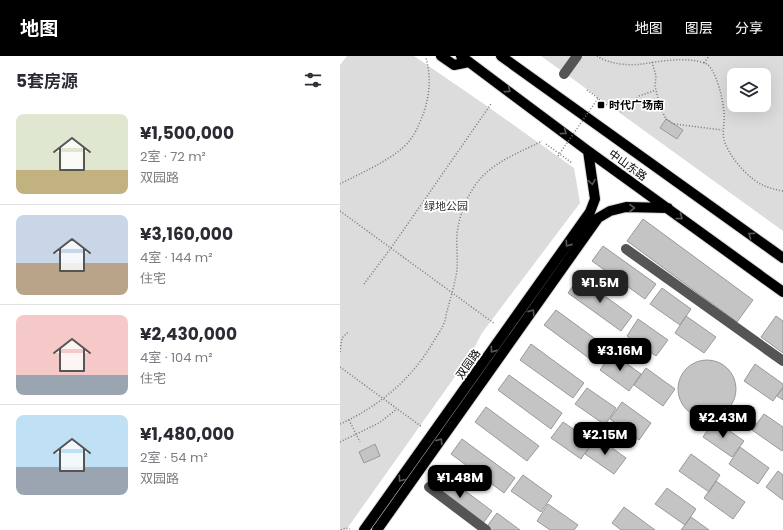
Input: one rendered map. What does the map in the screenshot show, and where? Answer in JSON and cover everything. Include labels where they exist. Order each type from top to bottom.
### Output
[{"type":"main road","points":[[441,56],[454,65],[465,59]]},
{"type":"main road","name":"中山东路","points":[[501,56],[783,258]]},
{"type":"main road","name":"中山东路","points":[[465,59],[588,151],[783,292]]},
{"type":"main road","points":[[588,151],[595,199],[594,215],[626,207],[668,208]]},
{"type":"main road","name":"双园路","points":[[364,530],[594,215]]},
{"type":"main road","name":"双园路","points":[[377,530],[594,215]]},
{"type":"street","points":[[564,74],[577,56]]},
{"type":"street","points":[[626,248],[783,361]]},
{"type":"street","points":[[428,487],[486,530]]},
{"type":"path","points":[[597,56],[616,63],[632,65],[661,59],[686,57],[697,59],[708,65],[715,77],[720,93],[724,113],[723,130],[728,151],[734,161],[750,178],[763,186],[783,191]]},
{"type":"path","points":[[704,63],[709,56]]},
{"type":"path","points":[[340,184],[392,156],[410,141],[417,129],[426,106],[430,82],[430,70],[426,58]]},
{"type":"path","points":[[652,62],[656,76],[656,90],[663,116],[674,124],[723,130]]},
{"type":"path","points":[[587,90],[607,105]]},
{"type":"path","points":[[621,112],[639,96],[656,90]]},
{"type":"path","points":[[559,155],[599,98]]},
{"type":"path","points":[[364,284],[391,248],[491,104]]},
{"type":"path","points":[[340,424],[369,409],[400,385],[430,348],[444,324],[457,269],[457,235],[460,220],[476,183],[495,166],[509,157],[542,141]]},
{"type":"path","points":[[546,144],[559,155],[572,163]]},
{"type":"path","points":[[340,211],[495,324]]},
{"type":"path","points":[[340,352],[342,338],[348,332]]},
{"type":"path","points":[[340,367],[422,427]]},
{"type":"path","points":[[340,442],[379,423],[397,409]]},
{"type":"path","points":[[350,420],[360,442]]},
{"type":"path","points":[[341,530],[345,528],[350,529]]},
{"type":"green space","name":"绿地公园","points":[[347,56],[414,56],[574,168],[580,203],[482,333],[471,354],[346,530],[340,530],[340,65]]},
{"type":"green space","points":[[541,56],[783,56],[783,231]]},
{"type":"building","points":[[666,119],[683,130],[677,139],[660,128]]},
{"type":"building","points":[[643,219],[753,300],[737,322],[627,241]]},
{"type":"building","points":[[603,246],[656,284],[645,299],[592,261]]},
{"type":"building","points":[[579,277],[632,316],[621,331],[568,293]]},
{"type":"building","points":[[662,288],[691,309],[680,325],[650,304]]},
{"type":"building","points":[[556,310],[609,349],[597,364],[544,325]]},
{"type":"building","points":[[686,316],[716,337],[704,353],[675,333]]},
{"type":"building","points":[[776,316],[783,321],[783,353],[761,337]]},
{"type":"building","points":[[638,319],[668,340],[656,356],[627,336]]},
{"type":"building","points":[[531,344],[584,383],[573,398],[520,360]]},
{"type":"building","points":[[612,353],[641,374],[629,391],[600,370]]},
{"type":"building","points":[[707,360],[718,362],[731,373],[734,378],[736,389],[734,400],[723,413],[718,416],[707,418],[696,416],[683,405],[680,400],[678,389],[680,378],[691,365],[696,362]]},
{"type":"building","points":[[755,364],[783,384],[783,387],[773,401],[744,381]]},
{"type":"building","points":[[646,368],[675,389],[663,406],[634,385]]},
{"type":"building","points":[[509,375],[562,413],[551,429],[498,390]]},
{"type":"building","points":[[587,388],[616,408],[605,425],[575,404]]},
{"type":"building","points":[[783,388],[783,400],[777,396]]},
{"type":"building","points":[[622,402],[651,423],[639,440],[610,419]]},
{"type":"building","points":[[486,407],[539,446],[527,461],[475,422]]},
{"type":"building","points":[[764,414],[783,427],[782,451],[752,430]]},
{"type":"building","points":[[714,420],[744,441],[732,457],[703,437]]},
{"type":"building","points":[[563,422],[592,442],[581,459],[551,438]]},
{"type":"building","points":[[597,437],[626,458],[614,474],[585,454]]},
{"type":"building","points":[[462,439],[515,478],[504,493],[451,454]]},
{"type":"building","points":[[375,444],[380,456],[364,463],[359,452]]},
{"type":"building","points":[[740,447],[769,468],[758,484],[729,464]]},
{"type":"building","points":[[691,454],[720,475],[709,492],[679,471]]},
{"type":"building","points":[[778,471],[783,475],[783,500],[766,487]]},
{"type":"building","points":[[440,472],[492,511],[481,526],[429,487]]},
{"type":"building","points":[[523,475],[552,496],[541,512],[511,491]]},
{"type":"building","points":[[716,481],[745,502],[733,519],[704,498]]},
{"type":"building","points":[[667,488],[696,509],[685,525],[655,504]]},
{"type":"building","points":[[548,504],[578,525],[574,530],[550,530],[537,521]]},
{"type":"building","points":[[624,507],[655,530],[621,530],[612,523]]},
{"type":"building","points":[[497,513],[520,530],[486,530],[485,529]]},
{"type":"building","points":[[691,517],[709,530],[681,530]]},
{"type":"place","name":"时代广场南","points":[[601,105]]}]
